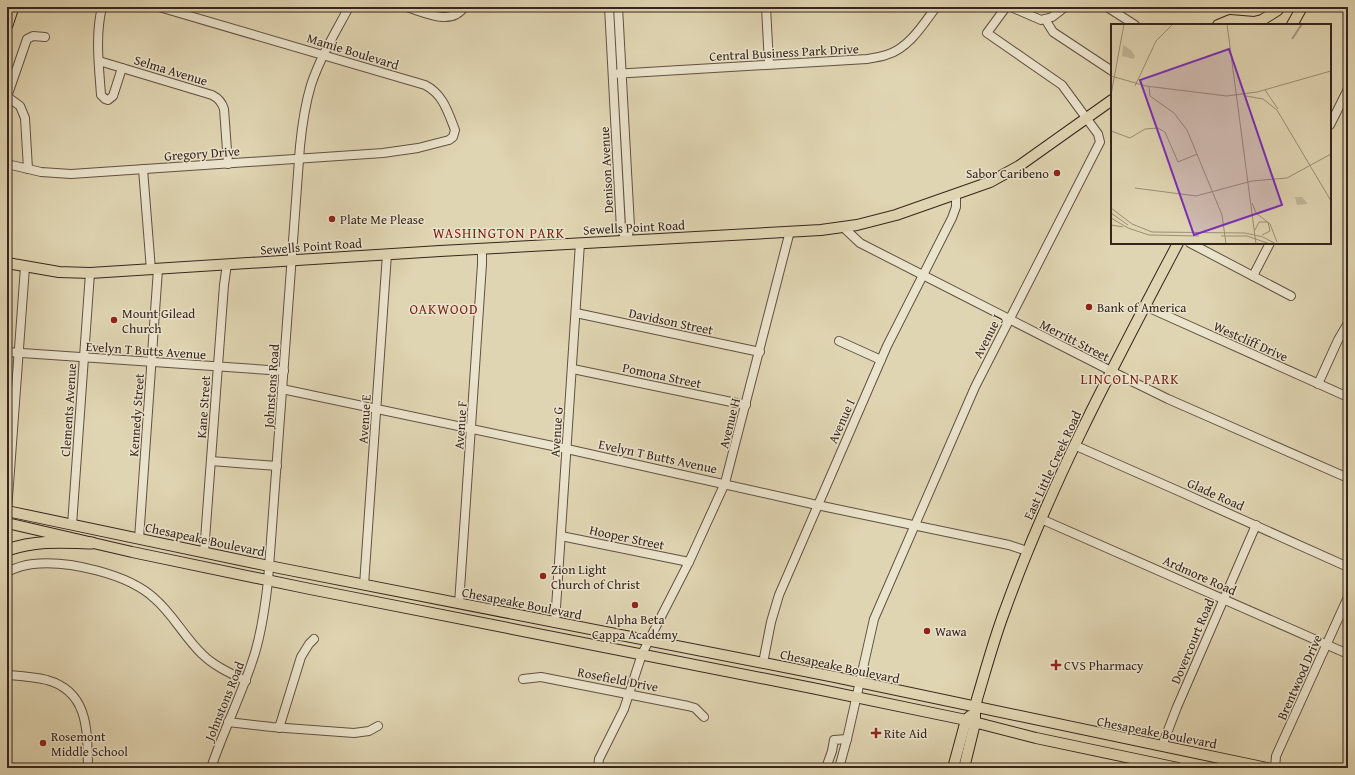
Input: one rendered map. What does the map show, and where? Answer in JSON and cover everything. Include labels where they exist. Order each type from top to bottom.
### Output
[{"type":"highway","points":[[7,25],[13,7]]},
{"type":"highway","points":[[7,550],[20,545],[47,541],[92,543]]},
{"type":"main road","points":[[1293,24],[1302,7]]},
{"type":"main road","points":[[1220,24],[1230,20],[1254,22],[1262,20],[1279,8]]},
{"type":"main road","points":[[1270,24],[1279,8]]},
{"type":"main road","name":"Sewells Point Road","points":[[7,264],[59,272],[90,273],[842,227],[896,215],[956,195],[1003,176],[1111,101]]},
{"type":"main road","name":"East Little Creek Road","points":[[954,768],[975,707],[999,628],[1027,551],[1041,518],[1074,445],[1177,244]]},
{"type":"main road","name":"Chesapeake Boulevard","points":[[7,511],[269,566],[763,663],[1267,768]]},
{"type":"main road","name":"Chesapeake Boulevard","points":[[7,523],[268,581],[857,697],[1036,738],[1178,768]]},
{"type":"main road","name":"East Little Creek Road","points":[[964,768],[970,722]]},
{"type":"street","points":[[102,7],[99,22],[99,61],[101,95],[105,99],[108,100],[113,96],[122,68]]},
{"type":"street","name":"Mamie Boulevard","points":[[159,7],[425,85],[439,95],[455,130],[453,137],[449,140],[399,152]]},
{"type":"street","name":"Johnstons Road","points":[[211,768],[228,722],[246,681],[256,649],[268,581],[303,122],[311,86],[324,55],[349,7]]},
{"type":"street","points":[[406,7],[446,18],[456,15],[464,7]]},
{"type":"street","name":"Denison Avenue","points":[[609,7],[622,229],[627,240]]},
{"type":"street","name":"Denison Avenue","points":[[618,7],[630,226],[627,240]]},
{"type":"street","points":[[766,7],[769,64]]},
{"type":"street","name":"Central Business Park Drive","points":[[613,74],[867,59],[885,56],[907,43],[936,7]]},
{"type":"street","name":"Avenue J","points":[[839,768],[847,740],[874,619],[975,387],[1100,142],[1098,134],[1087,118],[1058,81],[987,33],[1006,7]]},
{"type":"street","points":[[1011,7],[1041,20],[1052,17],[1065,7]]},
{"type":"street","points":[[1107,7],[1133,24]]},
{"type":"street","points":[[1045,19],[1053,32],[1111,70]]},
{"type":"street","points":[[28,169],[25,118],[20,106],[9,98],[8,94],[25,42],[33,36],[45,37]]},
{"type":"street","name":"Selma Avenue","points":[[99,61],[216,97],[224,109],[228,164]]},
{"type":"street","points":[[1331,123],[1348,89]]},
{"type":"street","name":"Gregory Drive","points":[[7,164],[51,173],[71,174],[399,152]]},
{"type":"street","name":"Kennedy Street","points":[[139,539],[152,362],[154,269],[143,169]]},
{"type":"street","name":"Avenue I","points":[[763,663],[771,622],[779,594],[881,360],[956,207],[956,195]]},
{"type":"street","name":"Merritt Street","points":[[842,227],[860,243],[1111,372],[1168,399],[1348,478]]},
{"type":"street","name":"Avenue H","points":[[598,768],[599,759],[630,694],[642,654],[650,641],[689,562],[725,483],[790,231]]},
{"type":"street","name":"Avenue G","points":[[555,623],[573,369],[580,243]]},
{"type":"street","points":[[1192,244],[1291,296]]},
{"type":"street","points":[[1253,276],[1269,244]]},
{"type":"street","name":"Avenue F","points":[[459,604],[483,257],[482,253],[478,249]]},
{"type":"street","name":"Avenue E","points":[[364,585],[387,254]]},
{"type":"street","name":"Kane Street","points":[[204,552],[224,285],[227,264]]},
{"type":"street","points":[[7,511],[10,446],[19,353],[25,267]]},
{"type":"street","name":"Clements Avenue","points":[[72,525],[90,273]]},
{"type":"street","name":"Westcliff Drive","points":[[1145,306],[1348,397]]},
{"type":"street","name":"Davidson Street","points":[[576,313],[760,352]]},
{"type":"street","points":[[1318,384],[1338,340],[1348,323]]},
{"type":"street","points":[[839,340],[881,360]]},
{"type":"street","name":"Evelyn T Butts Avenue","points":[[7,352],[284,371]]},
{"type":"street","name":"Pomona Street","points":[[573,369],[746,405]]},
{"type":"street","name":"Evelyn T Butts Avenue","points":[[282,390],[377,408],[725,483],[914,526],[1009,545],[1027,551]]},
{"type":"street","name":"Glade Road","points":[[1074,445],[1348,567]]},
{"type":"street","points":[[211,461],[277,466]]},
{"type":"street","name":"Ardmore Road","points":[[1041,518],[1348,654]]},
{"type":"street","name":"Dovercourt Road","points":[[1162,746],[1171,720],[1256,525]]},
{"type":"street","name":"Hooper Street","points":[[561,536],[689,562]]},
{"type":"street","points":[[7,572],[25,565],[67,565],[106,573],[132,583],[149,594],[163,606],[208,660],[224,671],[246,681]]},
{"type":"street","name":"Brentwood Drive","points":[[1275,768],[1276,756],[1348,597]]},
{"type":"street","points":[[280,728],[300,657],[314,639]]},
{"type":"street","points":[[7,675],[49,680],[71,694],[82,710],[86,723],[88,768]]},
{"type":"street","name":"Rosefield Drive","points":[[523,679],[541,677],[688,706],[694,708],[704,717]]},
{"type":"street","points":[[228,722],[280,728],[354,733],[368,731],[378,726]]},
{"type":"street","points":[[826,768],[834,740],[847,740]]},
{"type":"place","name":"Sabor Caribeno","points":[[1057,173]]},
{"type":"place","name":"Plate Me Please","points":[[332,219]]},
{"type":"place","name":"Bank of America","points":[[1089,307]]},
{"type":"place","name":"Mount Gilead Church","points":[[114,320]]},
{"type":"place","name":"Zion Light Church of Christ","points":[[543,576]]},
{"type":"place","name":"Alpha Beta Cappa Academy","points":[[635,605]]},
{"type":"place","name":"Wawa","points":[[927,631]]},
{"type":"place","name":"CVS Pharmacy","points":[[1056,665]]},
{"type":"place","name":"Rite Aid","points":[[876,733]]},
{"type":"place","name":"Rosemont Middle School","points":[[43,743]]},
{"type":"district","name":"WASHINGTON PARK","points":[[499,233]]},
{"type":"district","name":"OAKWOOD","points":[[444,309]]},
{"type":"district","name":"LINCOLN PARK","points":[[1130,379]]}]
